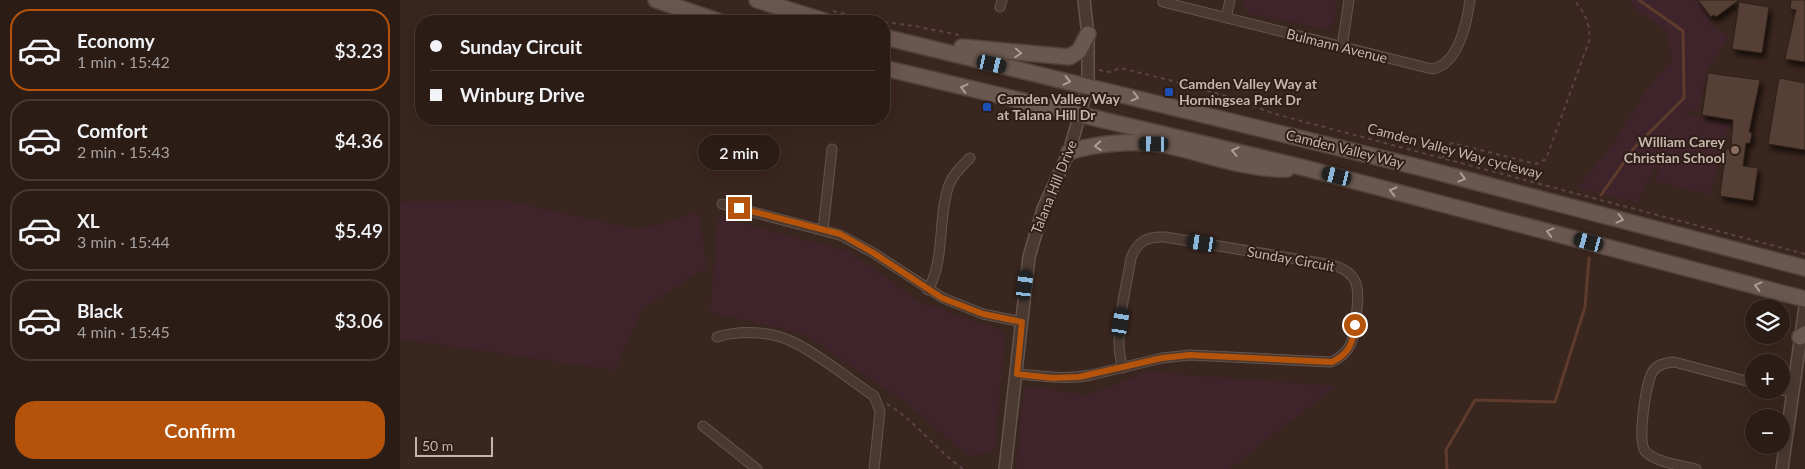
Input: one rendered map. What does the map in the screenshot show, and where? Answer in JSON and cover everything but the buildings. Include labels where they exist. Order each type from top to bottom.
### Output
[{"type":"main road","points":[[656,0],[700,15]]},
{"type":"main road","points":[[757,0],[826,15]]},
{"type":"main road","points":[[890,37],[976,50],[1069,57],[1079,51],[1088,34]]},
{"type":"main road","name":"Camden Valley Way","points":[[890,37],[1438,172],[1805,268]]},
{"type":"main road","name":"Camden Valley Way","points":[[890,69],[1301,167],[1805,298]]},
{"type":"main road","points":[[1069,152],[1095,146],[1154,144],[1261,170],[1301,167]]},
{"type":"street","name":"Talana Hill Drive","points":[[1004,469],[1017,374],[1029,257],[1043,209],[1069,152],[1088,86],[1088,34],[1084,0]]},
{"type":"street","name":"Bulmann Avenue","points":[[1162,0],[1163,2],[1426,69],[1439,68],[1448,61],[1461,36],[1470,0]]},
{"type":"street","points":[[1226,18],[1230,0]]},
{"type":"street","points":[[1342,47],[1349,0]]},
{"type":"street","points":[[824,230],[832,149]]},
{"type":"street","points":[[928,290],[937,272],[950,184],[957,171],[970,158]]},
{"type":"street","points":[[722,204],[824,230],[856,242],[928,290],[977,312],[1022,322]]},
{"type":"street","name":"Sunday Circuit","points":[[1017,374],[1052,378],[1079,377],[1123,368],[1162,358],[1190,355],[1332,362],[1345,355],[1353,341],[1359,293],[1357,284],[1348,271],[1332,265],[1165,237],[1146,239],[1134,250],[1131,258],[1119,338],[1119,355],[1123,368]]},
{"type":"street","points":[[1790,380],[1803,335],[1805,307]]},
{"type":"street","points":[[717,337],[733,332],[760,333],[793,341],[874,396],[880,411],[874,469]]},
{"type":"street","points":[[1696,469],[1659,464],[1647,453],[1641,442],[1650,376],[1657,366],[1674,362],[1745,381]]},
{"type":"street","points":[[1782,469],[1786,399]]},
{"type":"street","points":[[703,426],[757,469]]},
{"type":"path","points":[[1443,158],[1445,148],[1452,143],[1536,164],[1546,159],[1589,41],[1590,31],[1586,17],[1574,0]]},
{"type":"path","points":[[890,23],[962,36]]},
{"type":"path","name":"Camden Valley Way cycleway","points":[[1102,71],[1110,72],[1120,68],[1170,80],[1226,96],[1275,114],[1805,254]]},
{"type":"path","points":[[874,396],[899,411],[944,456],[963,469]]},
{"type":"shaded area","points":[[1244,0],[1337,0],[1334,22],[1328,29],[1251,14],[1242,5]]},
{"type":"shaded area","points":[[1629,0],[1693,0],[1702,4],[1711,22],[1728,37],[1707,71],[1698,112],[1686,110],[1684,113],[1729,125],[1710,195],[1656,181],[1662,155],[1637,203],[1577,188],[1617,138],[1649,86],[1672,60],[1667,31],[1637,10]]},
{"type":"shaded area","points":[[503,200],[640,230],[698,212],[707,267],[642,309],[615,370],[400,339],[400,202]]},
{"type":"shaded area","points":[[718,217],[848,251],[921,302],[1005,332],[995,450],[969,457],[899,398],[804,334],[710,312]]},
{"type":"shaded area","points":[[1147,372],[1336,386],[1229,469],[1016,469],[1024,386],[1088,395]]},
{"type":"waterway","points":[[1601,195],[1634,148],[1684,98],[1683,31],[1639,0]]},
{"type":"waterway","points":[[1447,469],[1446,450],[1475,400],[1555,402],[1585,307],[1589,258]]},
{"type":"place","name":"Camden Valley Way at Horningsea Park Dr","points":[[1169,92]]},
{"type":"place","name":"Camden Valley Way at Talana Hill Dr","points":[[987,107]]},
{"type":"place","name":"William Carey Christian School","points":[[1735,150]]},
{"type":"route","points":[[739,208],[840,234],[872,252],[942,298],[983,314],[1022,322],[1017,374],[1052,378],[1079,377],[1162,358],[1190,355],[1321,363],[1332,362],[1345,355],[1350,348],[1355,325]]}]
